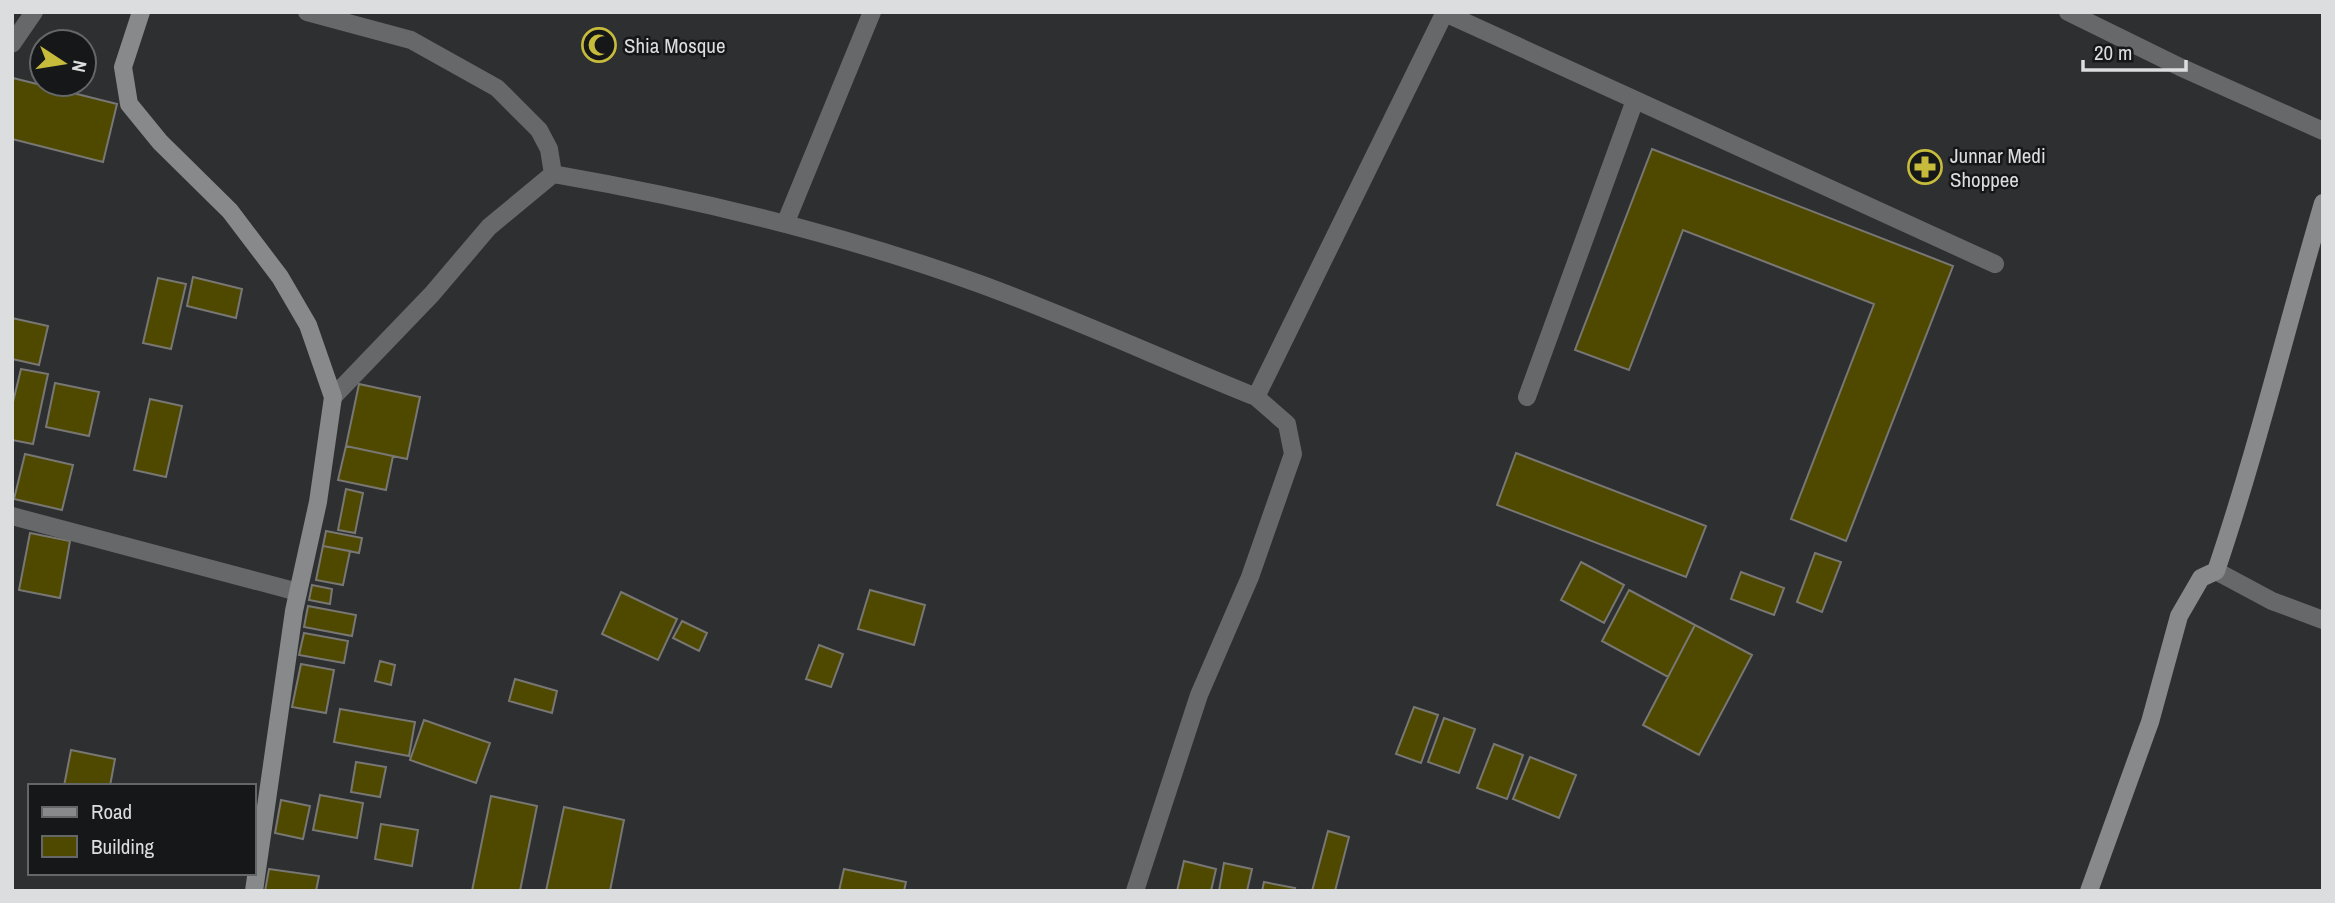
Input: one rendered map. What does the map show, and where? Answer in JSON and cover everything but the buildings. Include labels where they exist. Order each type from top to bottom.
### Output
[{"type":"street","points":[[12,44],[34,12]]},
{"type":"street","points":[[141,12],[123,67],[129,104],[160,142],[230,211],[280,277],[308,325],[333,397],[318,502],[298,592],[254,891]]},
{"type":"street","points":[[307,12],[411,40],[497,88],[538,130],[549,149],[553,174]]},
{"type":"street","points":[[785,224],[872,12]]},
{"type":"street","points":[[2068,12],[2180,67],[2323,131]]},
{"type":"street","points":[[1256,397],[1445,13],[1994,264]]},
{"type":"street","points":[[1527,397],[1634,100]]},
{"type":"street","points":[[333,397],[432,294],[489,227],[553,174]]},
{"type":"street","points":[[553,174],[785,224],[981,284],[1256,397],[1287,424],[1293,454],[1250,577],[1199,695],[1135,891]]},
{"type":"street","points":[[2088,891],[2150,722],[2179,616],[2201,578],[2216,571],[2244,490],[2270,383],[2323,202]]},
{"type":"street","points":[[12,516],[298,592]]},
{"type":"street","points":[[2216,571],[2272,601],[2323,620]]},
{"type":"place","name":"Shia Mosque","points":[[599,45]]},
{"type":"place","name":"Junnar Medi Shoppee","points":[[1925,167]]}]
